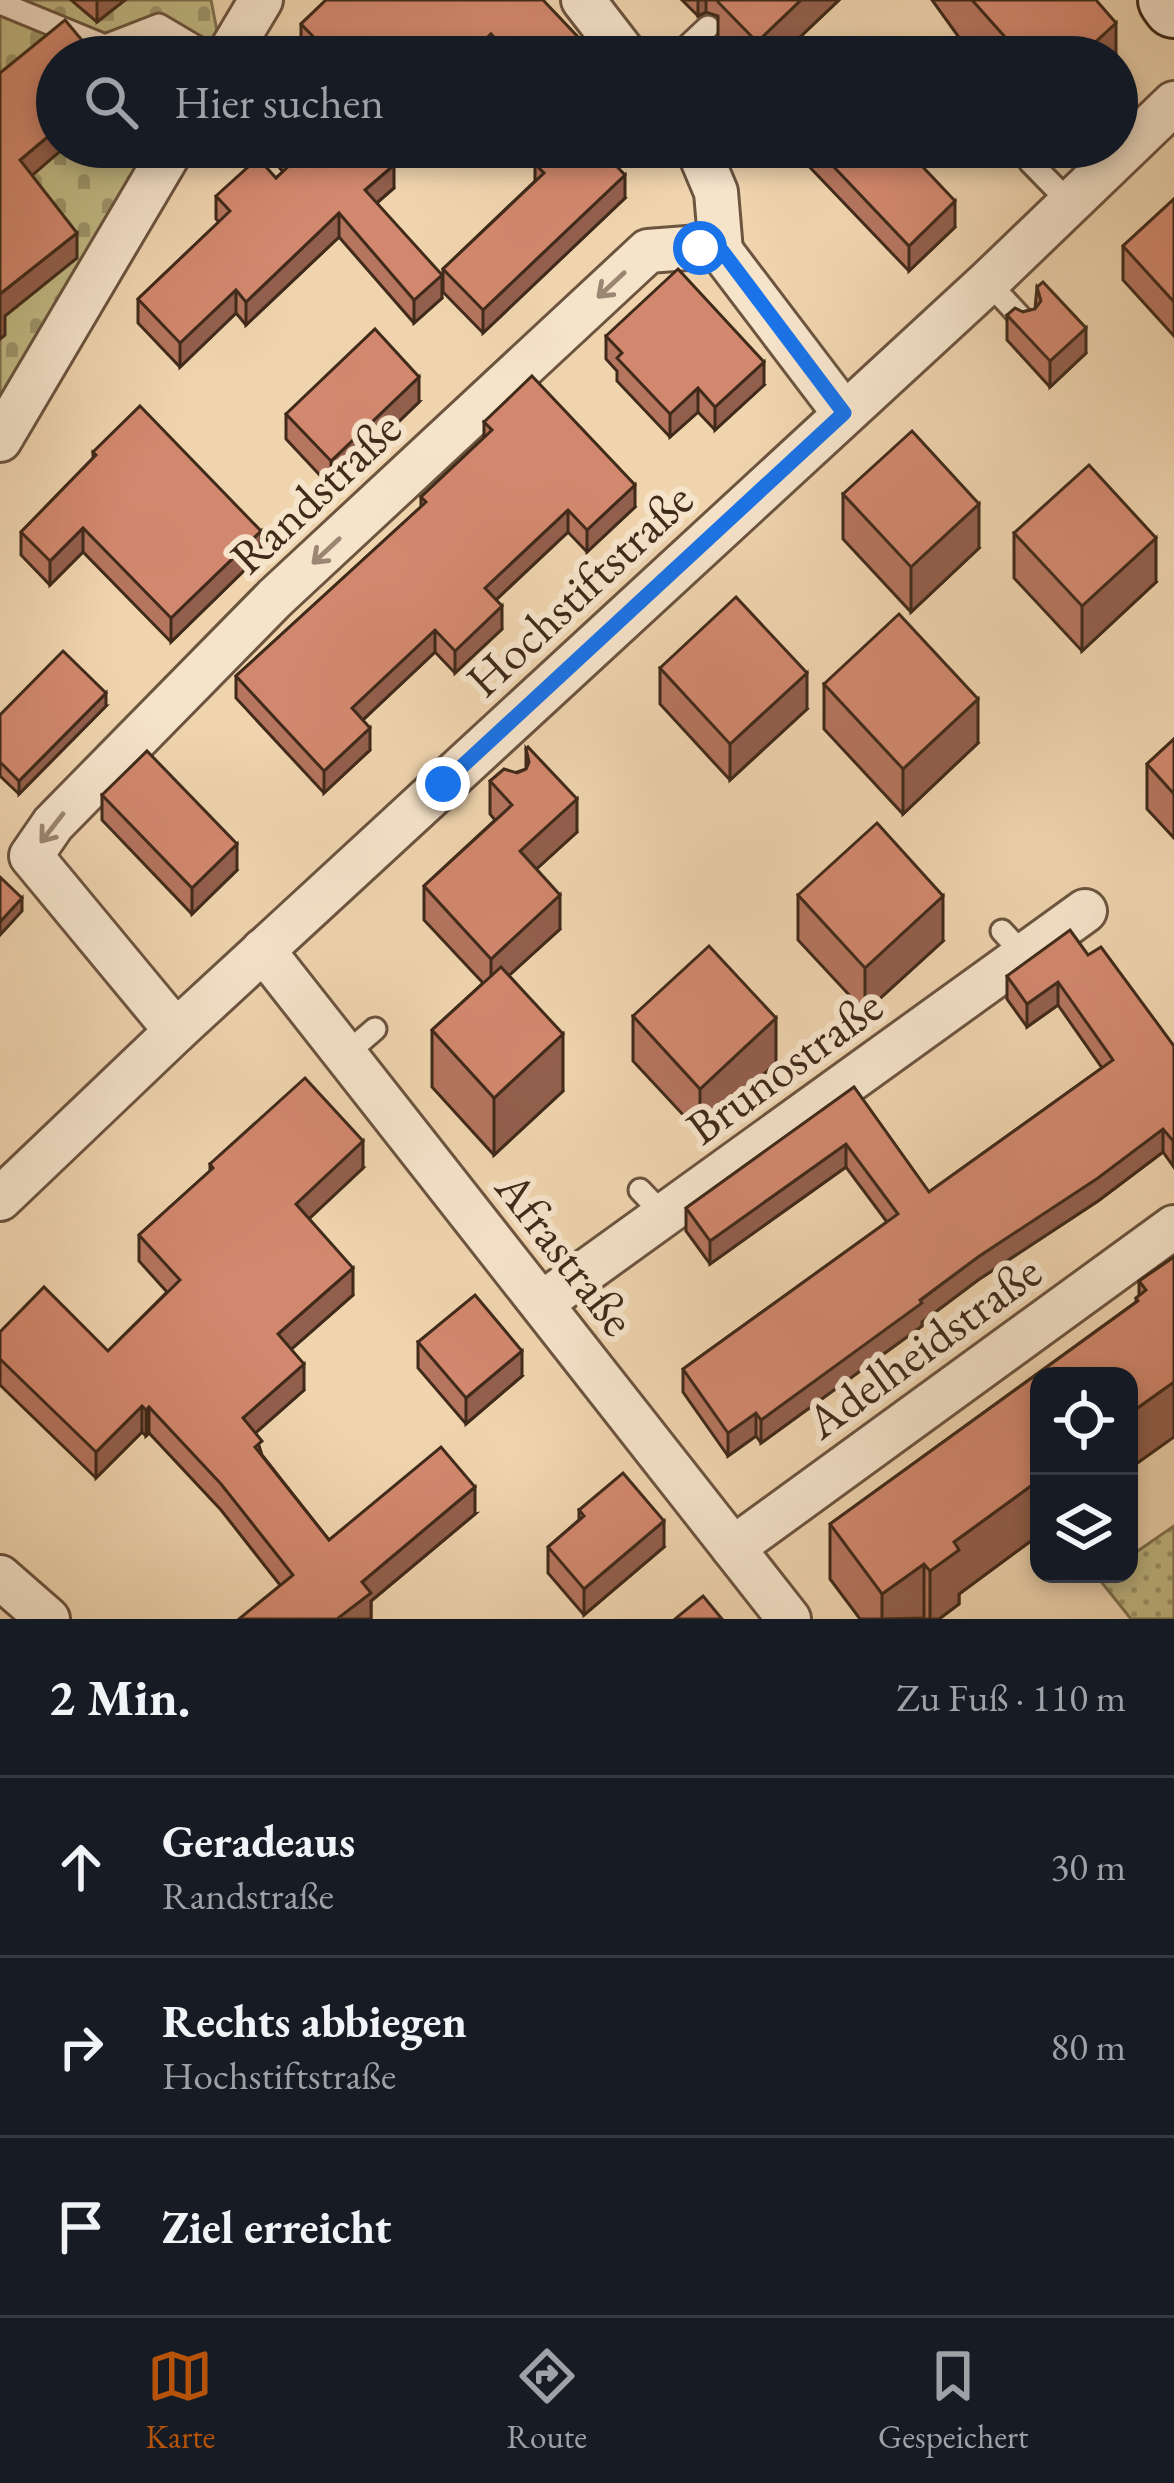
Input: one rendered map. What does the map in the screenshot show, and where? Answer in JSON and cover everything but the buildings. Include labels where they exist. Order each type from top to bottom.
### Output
[{"type":"street","points":[[239,36],[261,0]]},
{"type":"street","points":[[584,0],[611,36]]},
{"type":"street","name":"Hochstiftstraße","points":[[1138,138],[1174,103]]},
{"type":"street","points":[[0,440],[161,168]]},
{"type":"street","points":[[706,168],[716,192],[722,251],[844,413]]},
{"type":"street","name":"Hochstiftstraße","points":[[0,1199],[263,950],[485,758],[1108,168]]},
{"type":"street","name":"Randstraße","points":[[176,1030],[31,856],[53,824],[275,598],[648,251],[722,251]]},
{"type":"street","name":"Brunostraße","points":[[542,1303],[652,1202],[1013,943],[1085,911]]},
{"type":"street","name":"Afrastraße","points":[[263,950],[361,1042],[542,1303],[789,1619]]},
{"type":"street","name":"Adelheidstraße","points":[[733,1548],[1174,1227]]},
{"type":"street","points":[[0,1576],[48,1619]]},
{"type":"lane","points":[[0,3],[81,36]]},
{"type":"lane","points":[[131,36],[159,25],[178,36]]},
{"type":"lane","points":[[698,36],[708,27]]},
{"type":"lane","points":[[1036,168],[1071,204]]},
{"type":"lane","points":[[988,282],[1026,323]]},
{"type":"green space","points":[[0,0],[211,0],[218,36],[36,36],[36,168],[161,168],[0,440]]},
{"type":"green space","points":[[1174,1526],[1174,1619],[1131,1619],[1102,1583],[1138,1583],[1138,1551]]},
{"type":"route","points":[[443,784],[844,413],[722,251],[700,248]]}]
